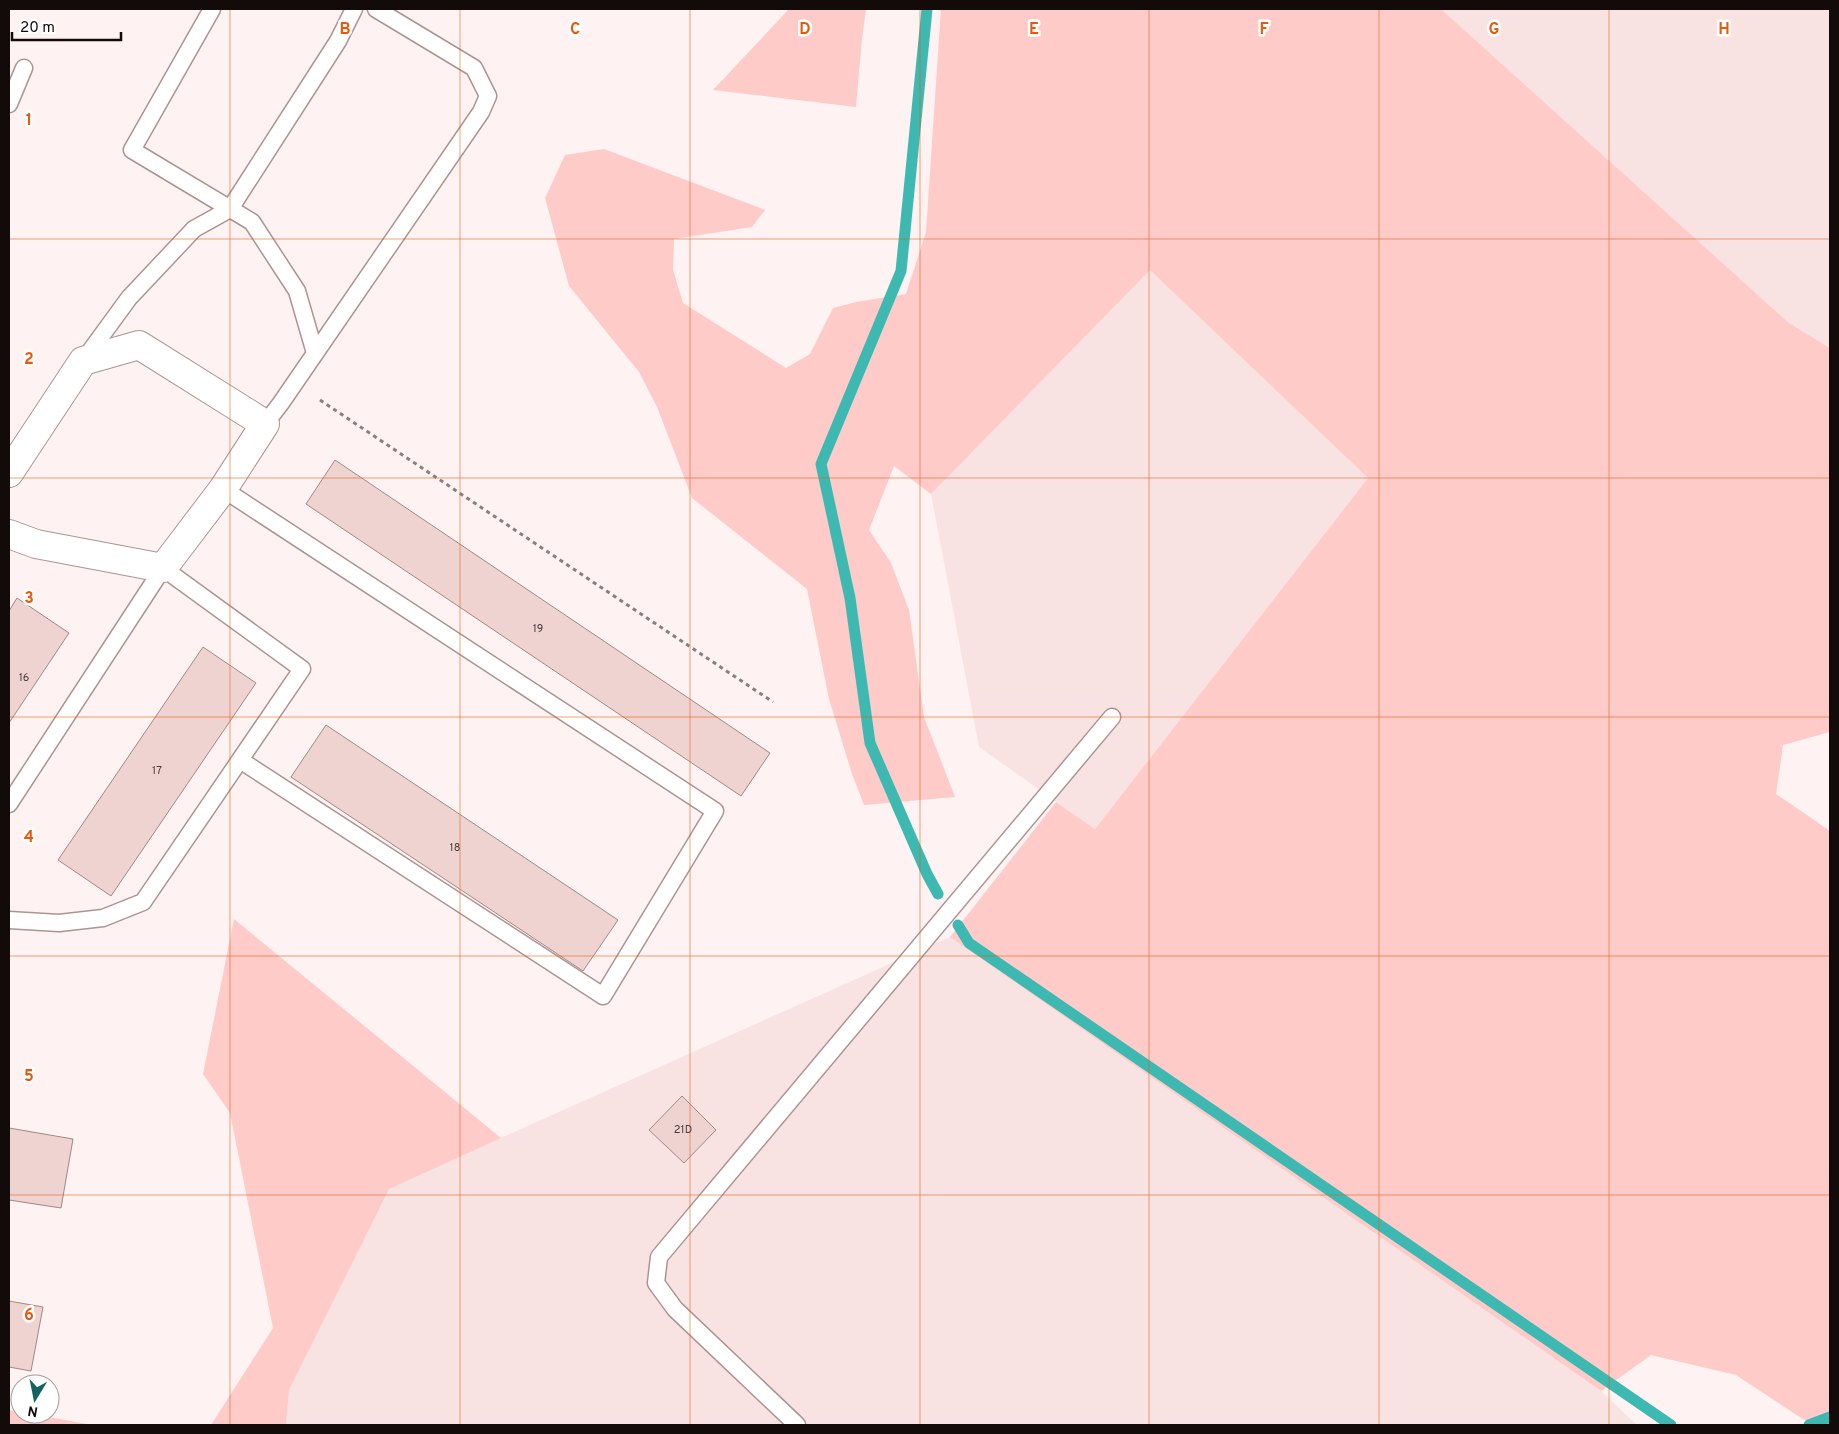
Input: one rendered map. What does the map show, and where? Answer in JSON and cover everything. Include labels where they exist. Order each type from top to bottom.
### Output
[{"type":"street","points":[[9,472],[83,361],[139,345],[265,424],[223,489],[163,568],[36,544],[9,534]]},
{"type":"lane","points":[[212,9],[132,150],[252,222],[298,291],[315,353]]},
{"type":"lane","points":[[83,361],[129,298],[194,229],[230,210],[338,41],[354,9]]},
{"type":"lane","points":[[265,424],[481,112],[488,96],[474,68],[376,9]]},
{"type":"lane","points":[[9,104],[24,68]]},
{"type":"lane","points":[[223,489],[716,811],[603,996],[240,760]]},
{"type":"lane","points":[[9,804],[163,568],[302,669],[143,902],[103,918],[59,923],[9,920]]},
{"type":"lane","points":[[797,1425],[675,1309],[656,1283],[659,1257],[1112,717]]},
{"type":"path","points":[[320,400],[773,702]]},
{"type":"shaded area","points":[[789,9],[866,9],[856,107],[713,90]]},
{"type":"shaded area","points":[[941,9],[1441,9],[1789,323],[1830,348],[1830,732],[1783,745],[1776,794],[1830,831],[1830,1425],[1812,1425],[1736,1375],[1651,1355],[1601,1391],[950,937],[1056,802],[1095,829],[1368,478],[1150,270],[931,494],[894,466],[869,530],[891,563],[909,610],[924,717],[955,797],[864,805],[852,774],[829,699],[807,589],[692,498],[657,407],[639,372],[569,286],[545,198],[565,155],[604,149],[765,210],[752,227],[674,239],[673,270],[683,303],[786,368],[810,354],[833,308],[856,302],[906,294],[926,232]]},
{"type":"shaded area","points":[[1441,9],[1830,9],[1830,348],[1789,323]]},
{"type":"shaded area","points":[[1150,269],[1368,478],[1095,829],[979,747],[931,494]]},
{"type":"shaded area","points":[[234,919],[501,1138],[389,1189],[289,1390],[286,1425],[211,1425],[273,1328],[230,1113],[203,1074]]},
{"type":"shaded area","points":[[950,937],[1601,1391],[1637,1425],[286,1425],[289,1390],[389,1188]]},
{"type":"shaded area","points":[[9,1410],[10,1424],[60,1424],[60,1419],[92,1425],[9,1425]]},
{"type":"building","points":[[335,460],[770,753],[741,796],[306,504]]},
{"type":"building","points":[[17,598],[69,633],[9,723],[9,611]]},
{"type":"building","points":[[203,647],[256,683],[111,896],[58,860]]},
{"type":"building","points":[[326,725],[618,920],[583,971],[291,777]]},
{"type":"building","points":[[682,1096],[716,1130],[684,1163],[649,1130]]},
{"type":"building","points":[[9,1128],[73,1139],[61,1208],[9,1200]]},
{"type":"building","points":[[9,1301],[43,1307],[31,1371],[9,1367]]},
{"type":"waterway","points":[[927,9],[901,271],[821,464],[850,598],[870,743],[927,874],[938,894]]},
{"type":"waterway","points":[[958,925],[969,943],[1671,1425]]},
{"type":"waterway","points":[[1809,1425],[1830,1417]]}]
